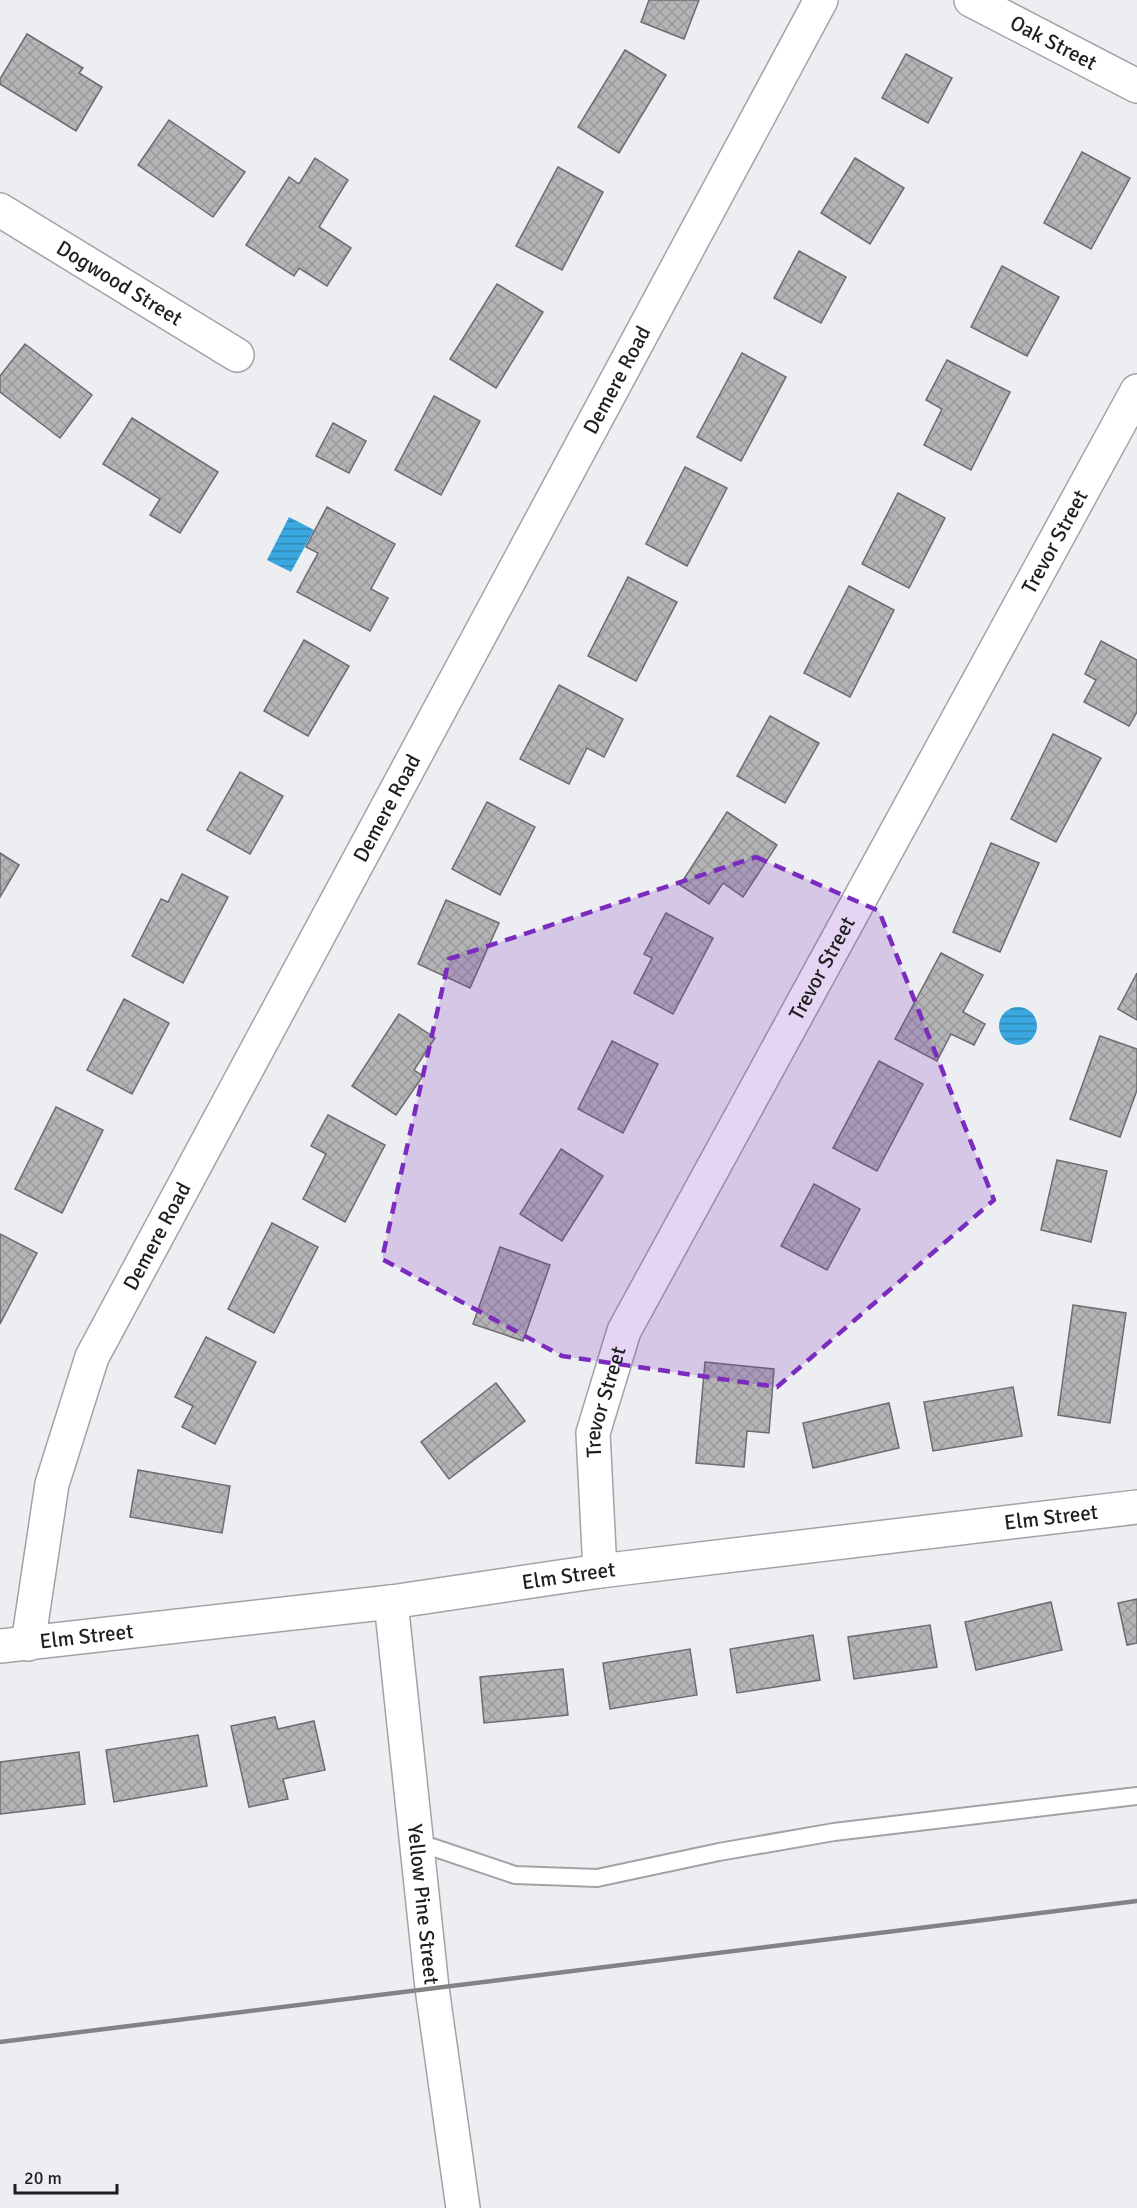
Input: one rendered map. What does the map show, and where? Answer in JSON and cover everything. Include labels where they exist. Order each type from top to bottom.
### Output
[{"type":"street","name":"Demere Road","points":[[14,1645],[52,1484],[92,1357],[821,0]]},
{"type":"street","name":"Oak Street","points":[[971,0],[1137,86]]},
{"type":"street","name":"Dogwood Street","points":[[0,210],[237,355]]},
{"type":"street","name":"Trevor Street","points":[[600,1571],[593,1433],[624,1331],[1137,391]]},
{"type":"street","name":"Elm Street","points":[[14,1645],[391,1602],[600,1571],[1137,1508]]},
{"type":"street","name":"Yellow Pine Street","points":[[391,1602],[432,1988],[462,2208]]},
{"type":"lane","points":[[417,1842],[515,1875],[597,1878],[719,1852],[834,1832],[1137,1797]]},
{"type":"highlighted area","points":[[756,857],[879,911],[994,1200],[777,1387],[562,1356],[382,1259],[449,959]]},
{"type":"water","points":[[289,517],[314,530],[291,572],[267,560]]},
{"type":"water","points":[[1018,1007],[1031,1013],[1037,1026],[1031,1039],[1018,1045],[1005,1039],[999,1026],[1005,1013]]},
{"type":"building","points":[[649,0],[699,0],[684,39],[641,22]]},
{"type":"building","points":[[27,34],[83,68],[79,73],[102,87],[76,131],[0,84],[0,79]]},
{"type":"building","points":[[625,50],[666,75],[619,153],[578,127]]},
{"type":"building","points":[[906,54],[952,78],[928,123],[882,98]]},
{"type":"building","points":[[169,120],[245,172],[213,217],[138,165]]},
{"type":"building","points":[[1082,152],[1130,178],[1091,249],[1044,223]]},
{"type":"building","points":[[315,158],[348,180],[319,227],[351,248],[327,286],[299,268],[294,276],[246,245],[289,177],[299,184]]},
{"type":"building","points":[[855,158],[904,188],[870,244],[821,213]]},
{"type":"building","points":[[558,167],[603,192],[562,270],[516,246]]},
{"type":"building","points":[[799,251],[846,277],[821,323],[774,298]]},
{"type":"building","points":[[1002,266],[1059,297],[1027,356],[971,327]]},
{"type":"building","points":[[497,284],[543,312],[496,388],[450,359]]},
{"type":"building","points":[[25,344],[92,395],[60,438],[0,392],[0,376]]},
{"type":"building","points":[[742,353],[786,377],[741,461],[697,437]]},
{"type":"building","points":[[947,360],[1010,392],[971,470],[924,445],[942,409],[926,400]]},
{"type":"building","points":[[434,396],[480,421],[441,495],[395,470]]},
{"type":"building","points":[[132,418],[218,472],[180,533],[150,515],[160,499],[103,464]]},
{"type":"building","points":[[333,423],[366,441],[349,473],[316,456]]},
{"type":"building","points":[[685,467],[727,488],[687,566],[646,544]]},
{"type":"building","points":[[898,493],[945,518],[909,588],[862,564]]},
{"type":"building","points":[[327,507],[395,544],[371,589],[388,598],[370,631],[297,592],[318,553],[306,547]]},
{"type":"building","points":[[628,577],[677,602],[636,681],[588,656]]},
{"type":"building","points":[[849,586],[894,610],[850,697],[804,673]]},
{"type":"building","points":[[304,640],[349,666],[308,736],[264,711]]},
{"type":"building","points":[[1101,641],[1137,660],[1137,712],[1129,726],[1084,702],[1096,680],[1085,674]]},
{"type":"building","points":[[559,685],[623,719],[604,757],[587,748],[569,784],[520,759]]},
{"type":"building","points":[[770,716],[819,743],[785,803],[737,776]]},
{"type":"building","points":[[1053,734],[1101,758],[1056,842],[1011,819]]},
{"type":"building","points":[[240,772],[283,796],[250,854],[207,830]]},
{"type":"building","points":[[487,802],[535,827],[500,895],[452,869]]},
{"type":"building","points":[[727,812],[777,845],[743,897],[723,883],[709,904],[680,885]]},
{"type":"building","points":[[991,843],[1039,863],[1000,952],[953,932]]},
{"type":"building","points":[[0,853],[19,865],[0,897]]},
{"type":"building","points":[[182,874],[228,897],[183,983],[132,956],[161,899],[168,902]]},
{"type":"building","points":[[446,900],[499,923],[470,988],[418,964]]},
{"type":"building","points":[[666,913],[713,938],[673,1014],[634,993],[652,958],[644,954]]},
{"type":"building","points":[[941,953],[983,975],[963,1012],[985,1024],[974,1045],[951,1034],[937,1061],[895,1039]]},
{"type":"building","points":[[1137,973],[1137,1020],[1118,1009]]},
{"type":"building","points":[[124,999],[169,1023],[132,1094],[87,1070]]},
{"type":"building","points":[[399,1014],[435,1038],[414,1070],[423,1076],[396,1115],[352,1086]]},
{"type":"building","points":[[1100,1036],[1137,1049],[1137,1090],[1120,1137],[1070,1119]]},
{"type":"building","points":[[612,1041],[658,1064],[623,1133],[578,1109]]},
{"type":"building","points":[[879,1061],[923,1084],[877,1171],[833,1148]]},
{"type":"building","points":[[56,1107],[103,1130],[62,1213],[15,1189]]},
{"type":"building","points":[[328,1115],[385,1145],[345,1222],[303,1199],[326,1154],[311,1146]]},
{"type":"building","points":[[561,1149],[603,1176],[562,1241],[520,1214]]},
{"type":"building","points":[[1057,1160],[1107,1171],[1091,1242],[1041,1230]]},
{"type":"building","points":[[814,1184],[860,1209],[827,1270],[781,1246]]},
{"type":"building","points":[[272,1223],[318,1247],[274,1333],[228,1309]]},
{"type":"building","points":[[0,1234],[37,1253],[0,1324]]},
{"type":"building","points":[[500,1247],[550,1265],[523,1341],[473,1324]]},
{"type":"building","points":[[1073,1305],[1126,1313],[1110,1423],[1058,1415]]},
{"type":"building","points":[[206,1337],[256,1362],[215,1444],[182,1427],[193,1406],[175,1397]]},
{"type":"building","points":[[705,1362],[774,1369],[769,1433],[747,1431],[744,1467],[696,1463]]},
{"type":"building","points":[[496,1383],[525,1421],[449,1479],[421,1442]]},
{"type":"building","points":[[1013,1387],[1022,1436],[933,1451],[924,1402]]},
{"type":"building","points":[[889,1403],[899,1448],[813,1468],[803,1423]]},
{"type":"building","points":[[138,1470],[230,1486],[222,1533],[130,1517]]},
{"type":"building","points":[[1137,1599],[1137,1643],[1127,1645],[1118,1603]]},
{"type":"building","points":[[1051,1602],[1062,1650],[976,1670],[965,1622]]},
{"type":"building","points":[[930,1625],[937,1667],[854,1679],[848,1637]]},
{"type":"building","points":[[813,1635],[820,1680],[737,1693],[730,1649]]},
{"type":"building","points":[[690,1649],[697,1695],[610,1709],[603,1663]]},
{"type":"building","points":[[563,1669],[568,1715],[484,1723],[480,1677]]},
{"type":"building","points":[[275,1717],[278,1729],[314,1721],[325,1770],[283,1779],[288,1799],[249,1807],[231,1726]]},
{"type":"building","points":[[198,1735],[207,1786],[114,1802],[106,1750]]},
{"type":"building","points":[[79,1752],[85,1804],[0,1814],[0,1762]]},
{"type":"railway","points":[[0,2042],[1137,1901]]}]
